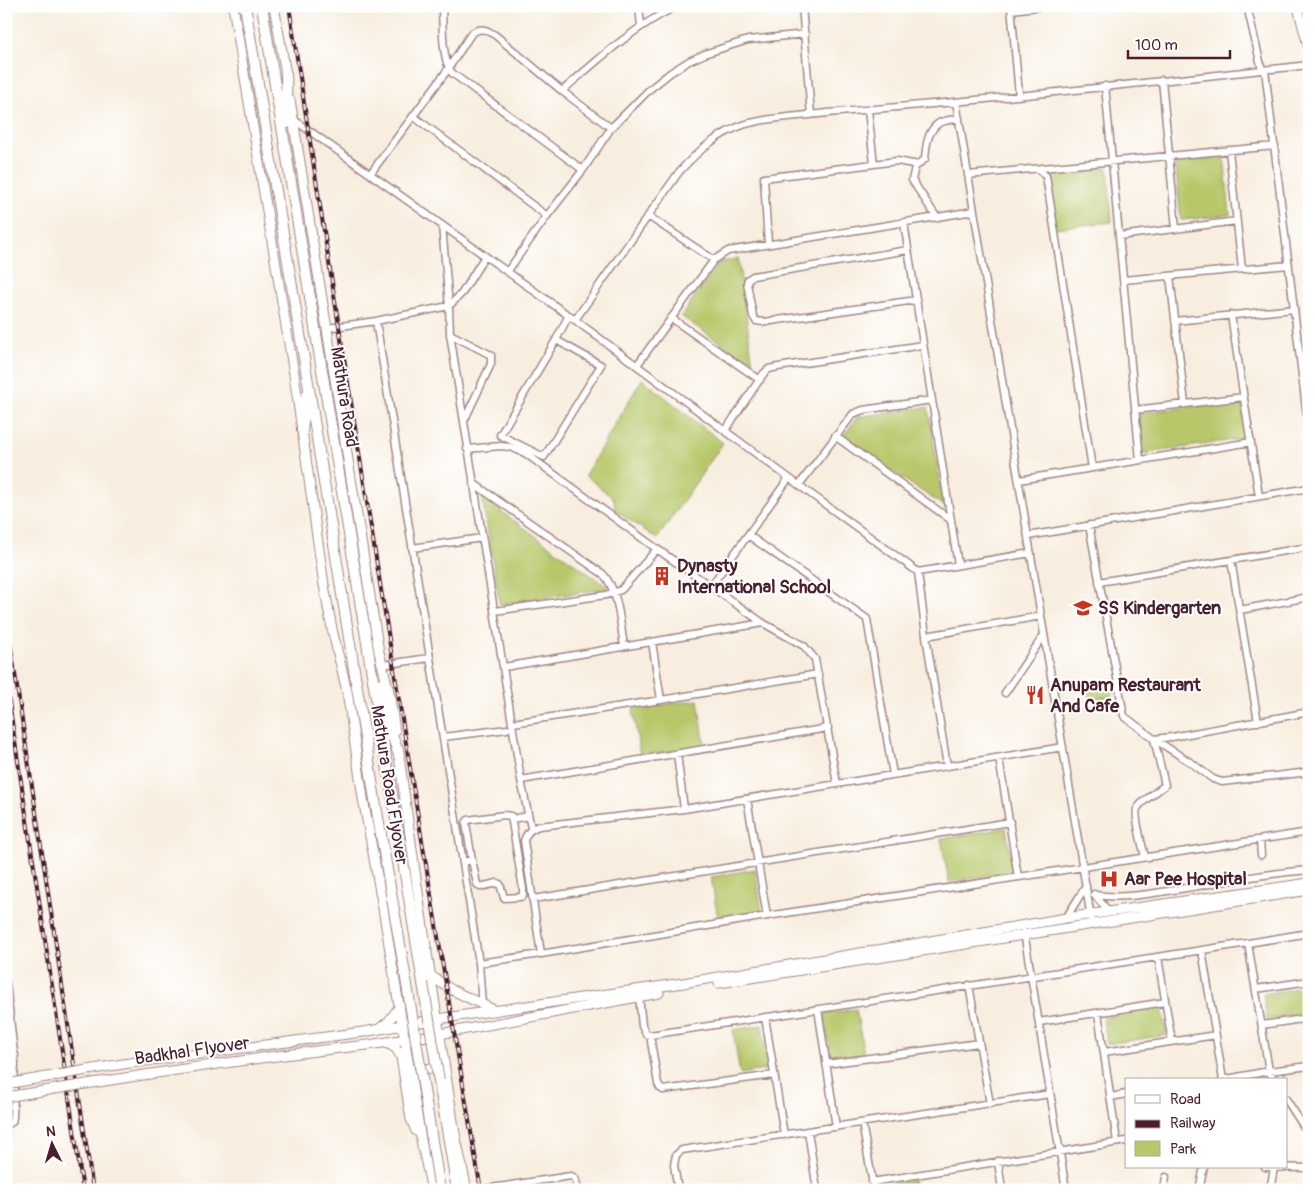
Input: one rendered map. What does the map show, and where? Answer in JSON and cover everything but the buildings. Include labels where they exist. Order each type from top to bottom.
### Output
[{"type":"highway","name":"Mathura Road","points":[[245,6],[308,385]]},
{"type":"highway","points":[[262,6],[287,155]]},
{"type":"highway","points":[[286,74],[287,155]]},
{"type":"highway","name":"Mathura Road","points":[[287,155],[368,645]]},
{"type":"highway","points":[[302,430],[308,385]]},
{"type":"highway","name":"Mathura Road Flyover","points":[[308,385],[440,1190]]},
{"type":"highway","points":[[368,645],[379,678],[391,732],[400,755]]},
{"type":"highway","name":"Mathura Road Flyover","points":[[368,645],[458,1190]]},
{"type":"main road","points":[[233,6],[294,374],[332,629],[346,691],[422,1145],[432,1190]]},
{"type":"main road","points":[[274,6],[376,633],[400,755],[433,992],[455,1134],[467,1190]]},
{"type":"main road","name":"Badkhal Flyover","points":[[6,1084],[123,1064],[363,1032],[683,983],[1091,914],[1309,883]]},
{"type":"main road","name":"Badkhal Flyover","points":[[6,1097],[165,1071],[405,1040],[639,996],[1309,890]]},
{"type":"main road","points":[[431,976],[452,990],[496,1011]]},
{"type":"main road","points":[[399,1002],[424,1000],[433,992]]},
{"type":"main road","points":[[379,1029],[389,1021],[399,1002]]},
{"type":"main road","points":[[383,1043],[398,1049],[411,1119],[422,1145]]},
{"type":"main road","points":[[412,1082],[417,1073],[427,1069],[440,1069],[446,1073]]},
{"type":"street","points":[[442,6],[445,54],[448,68],[583,170]]},
{"type":"street","points":[[639,6],[641,26]]},
{"type":"street","points":[[562,91],[615,45],[641,26],[677,6]]},
{"type":"street","points":[[802,6],[811,115]]},
{"type":"street","points":[[1019,95],[1011,8],[1046,6]]},
{"type":"street","points":[[1247,6],[1264,70],[1275,146],[1309,433]]},
{"type":"street","points":[[1297,6],[1309,51]]},
{"type":"street","points":[[370,174],[471,34],[476,30],[487,30],[495,35],[562,91],[611,128]]},
{"type":"street","points":[[508,272],[583,170],[611,128],[650,89],[689,61],[707,53],[748,40],[804,34]]},
{"type":"street","points":[[575,320],[679,172],[696,154],[725,132],[759,121],[811,115],[956,102],[1309,65]]},
{"type":"street","points":[[1162,80],[1176,229]]},
{"type":"street","points":[[1105,86],[1140,460]]},
{"type":"street","points":[[956,102],[1092,924]]},
{"type":"street","points":[[868,110],[874,164]]},
{"type":"street","points":[[413,116],[548,216]]},
{"type":"street","points":[[937,218],[912,180],[914,167],[925,159],[927,141],[939,124],[959,118]]},
{"type":"street","points":[[293,119],[569,315],[918,572],[1031,553]]},
{"type":"street","points":[[968,175],[1275,146]]},
{"type":"street","points":[[1229,150],[1242,269]]},
{"type":"street","points":[[768,244],[764,178],[897,161],[918,164]]},
{"type":"street","points":[[1038,168],[1046,176],[1092,468]]},
{"type":"street","points":[[637,365],[714,260],[728,251],[974,211]]},
{"type":"street","points":[[648,216],[714,260]]},
{"type":"street","points":[[1119,236],[1237,221]]},
{"type":"street","points":[[904,223],[958,565]]},
{"type":"street","points":[[442,225],[450,334],[521,780],[531,828]]},
{"type":"street","points":[[908,250],[753,276],[748,278],[747,283],[756,321],[764,322],[916,300]]},
{"type":"street","points":[[327,328],[376,321],[449,306],[462,293],[484,256]]},
{"type":"street","points":[[1123,280],[1289,265]]},
{"type":"street","points":[[1170,276],[1185,404]]},
{"type":"street","points":[[1175,321],[1294,309]]},
{"type":"street","points":[[556,340],[601,365],[544,457],[500,434],[569,315]]},
{"type":"street","points":[[1231,315],[1259,496]]},
{"type":"street","points":[[671,318],[760,380]]},
{"type":"street","points":[[376,321],[479,963],[482,1004]]},
{"type":"street","points":[[450,334],[491,356],[491,364],[464,420]]},
{"type":"street","points":[[725,431],[764,374],[769,370],[778,367],[923,345]]},
{"type":"street","points":[[1135,410],[1244,397]]},
{"type":"street","points":[[799,485],[853,414],[862,410],[932,400]]},
{"type":"street","points":[[835,436],[951,520]]},
{"type":"street","points":[[1019,480],[1251,442]]},
{"type":"street","points":[[468,449],[501,446],[525,452],[657,549],[763,623],[804,646],[816,659],[837,784]]},
{"type":"street","points":[[711,586],[789,478]]},
{"type":"street","points":[[473,483],[603,574],[610,581],[624,646]]},
{"type":"street","points":[[1028,536],[1309,488]]},
{"type":"street","points":[[1089,525],[1124,716],[1213,779],[1222,782],[1309,772]]},
{"type":"street","points":[[748,535],[867,619],[893,775]]},
{"type":"street","points":[[412,548],[482,538]]},
{"type":"street","points":[[1099,582],[1309,547]]},
{"type":"street","points":[[495,611],[614,593],[621,590],[657,549]]},
{"type":"street","points":[[1231,560],[1258,722]]},
{"type":"street","points":[[918,572],[926,636],[948,766]]},
{"type":"street","points":[[1240,610],[1309,597]]},
{"type":"street","points":[[926,636],[1041,616]]},
{"type":"street","points":[[504,667],[763,623]]},
{"type":"street","points":[[1006,693],[1044,635]]},
{"type":"street","points":[[652,642],[661,700]]},
{"type":"street","points":[[382,665],[430,658]]},
{"type":"street","points":[[513,723],[818,674]]},
{"type":"street","points":[[1154,739],[1309,712]]},
{"type":"street","points":[[521,780],[828,728]]},
{"type":"street","points":[[443,737],[507,729]]},
{"type":"street","points":[[1146,857],[1136,811],[1140,805],[1165,786],[1154,739]]},
{"type":"street","points":[[541,954],[524,841],[526,834],[531,828],[684,809],[1063,747]]},
{"type":"street","points":[[678,754],[684,809]]},
{"type":"street","points":[[999,758],[1018,877]]},
{"type":"street","points":[[747,799],[767,916]]},
{"type":"street","points":[[504,815],[511,816],[523,896],[504,898],[500,884],[497,883],[480,887],[477,884],[472,860],[466,823],[468,820],[504,815]]},
{"type":"street","points":[[512,819],[528,816]]},
{"type":"street","points":[[533,899],[1010,822]]},
{"type":"street","points":[[479,963],[767,916],[1309,832]]},
{"type":"street","points":[[1260,840],[1261,855]]},
{"type":"street","points":[[463,862],[472,860]]},
{"type":"street","points":[[1094,895],[1124,896],[1265,874],[1309,870]]},
{"type":"street","points":[[1086,886],[1109,912]]},
{"type":"street","points":[[1066,918],[1086,886]]},
{"type":"street","points":[[1022,926],[1066,1190]]},
{"type":"street","points":[[639,996],[642,1026],[646,1034],[650,1035],[1309,932]]},
{"type":"street","points":[[1248,943],[1269,1071],[1273,1078]]},
{"type":"street","points":[[1202,950],[1223,1078]]},
{"type":"street","points":[[1158,957],[1172,1042]]},
{"type":"street","points":[[1256,989],[1309,981]]},
{"type":"street","points":[[6,983],[15,1055],[13,1118],[12,1122],[6,1125]]},
{"type":"street","points":[[969,986],[990,1104]]},
{"type":"street","points":[[1039,1022],[1165,1002]]},
{"type":"street","points":[[818,1009],[836,1127]]},
{"type":"street","points":[[1098,1013],[1117,1142]]},
{"type":"street","points":[[765,1017],[784,1135]]},
{"type":"street","points":[[1262,1025],[1309,1018]]},
{"type":"street","points":[[650,1035],[658,1084],[663,1090],[774,1075]]},
{"type":"street","points":[[1104,1052],[1216,1035]]},
{"type":"street","points":[[826,1064],[979,1043]]},
{"type":"street","points":[[6,1056],[15,1055]]},
{"type":"street","points":[[1233,1078],[1309,1066]]},
{"type":"street","points":[[678,1190],[674,1164],[676,1155],[682,1150],[1050,1094]]},
{"type":"street","points":[[1111,1097],[1125,1094]]},
{"type":"street","points":[[1288,1102],[1309,1135]]},
{"type":"street","points":[[862,1123],[874,1190]]},
{"type":"street","points":[[808,1131],[817,1189],[809,1190]]},
{"type":"street","points":[[872,1182],[1125,1141]]},
{"type":"street","points":[[998,1161],[1002,1190]]},
{"type":"street","points":[[1199,1190],[1204,1168]]},
{"type":"street","points":[[1270,1190],[1274,1168],[1309,1168]]},
{"type":"street","points":[[480,1190],[571,1176],[575,1178],[578,1190]]},
{"type":"street","points":[[1164,1190],[1166,1176]]},
{"type":"green space","points":[[1224,157],[1230,215],[1181,220],[1175,162]]},
{"type":"green space","points":[[1108,168],[1112,222],[1055,228],[1045,174]]},
{"type":"green space","points":[[738,258],[753,365],[681,316],[719,263]]},
{"type":"green space","points":[[642,379],[723,443],[657,539],[615,510],[614,499],[585,475]]},
{"type":"green space","points":[[1242,401],[1246,438],[1142,454],[1139,413]]},
{"type":"green space","points":[[928,407],[944,506],[842,438],[857,417]]},
{"type":"green space","points":[[482,498],[609,588],[500,605]]},
{"type":"green space","points":[[1110,684],[1113,696],[1090,700],[1088,688]]},
{"type":"green space","points":[[698,700],[705,746],[640,756],[633,709]]},
{"type":"green space","points":[[1006,828],[1013,871],[949,882],[941,839]]},
{"type":"green space","points":[[755,869],[762,912],[718,919],[711,877]]},
{"type":"green space","points":[[1309,986],[1309,1013],[1267,1020],[1263,994]]},
{"type":"green space","points":[[1162,1008],[1167,1035],[1107,1044],[1103,1017]]},
{"type":"green space","points":[[856,1009],[864,1054],[831,1059],[824,1014]]},
{"type":"green space","points":[[762,1025],[769,1069],[740,1074],[733,1030]]},
{"type":"green space","points":[[913,1180],[915,1190],[879,1190],[878,1185]]},
{"type":"railway","points":[[289,6],[382,598],[481,1190]]},
{"type":"railway","points":[[6,614],[93,1190]]},
{"type":"railway","points":[[6,682],[83,1190]]},
{"type":"place","name":"Dynasty International School","points":[[662,576]]},
{"type":"place","name":"SS Kindergarten","points":[[1083,608]]},
{"type":"place","name":"Anupam Restaurant And Cafe","points":[[1035,695]]},
{"type":"place","name":"Aar Pee Hospital","points":[[1109,879]]}]
